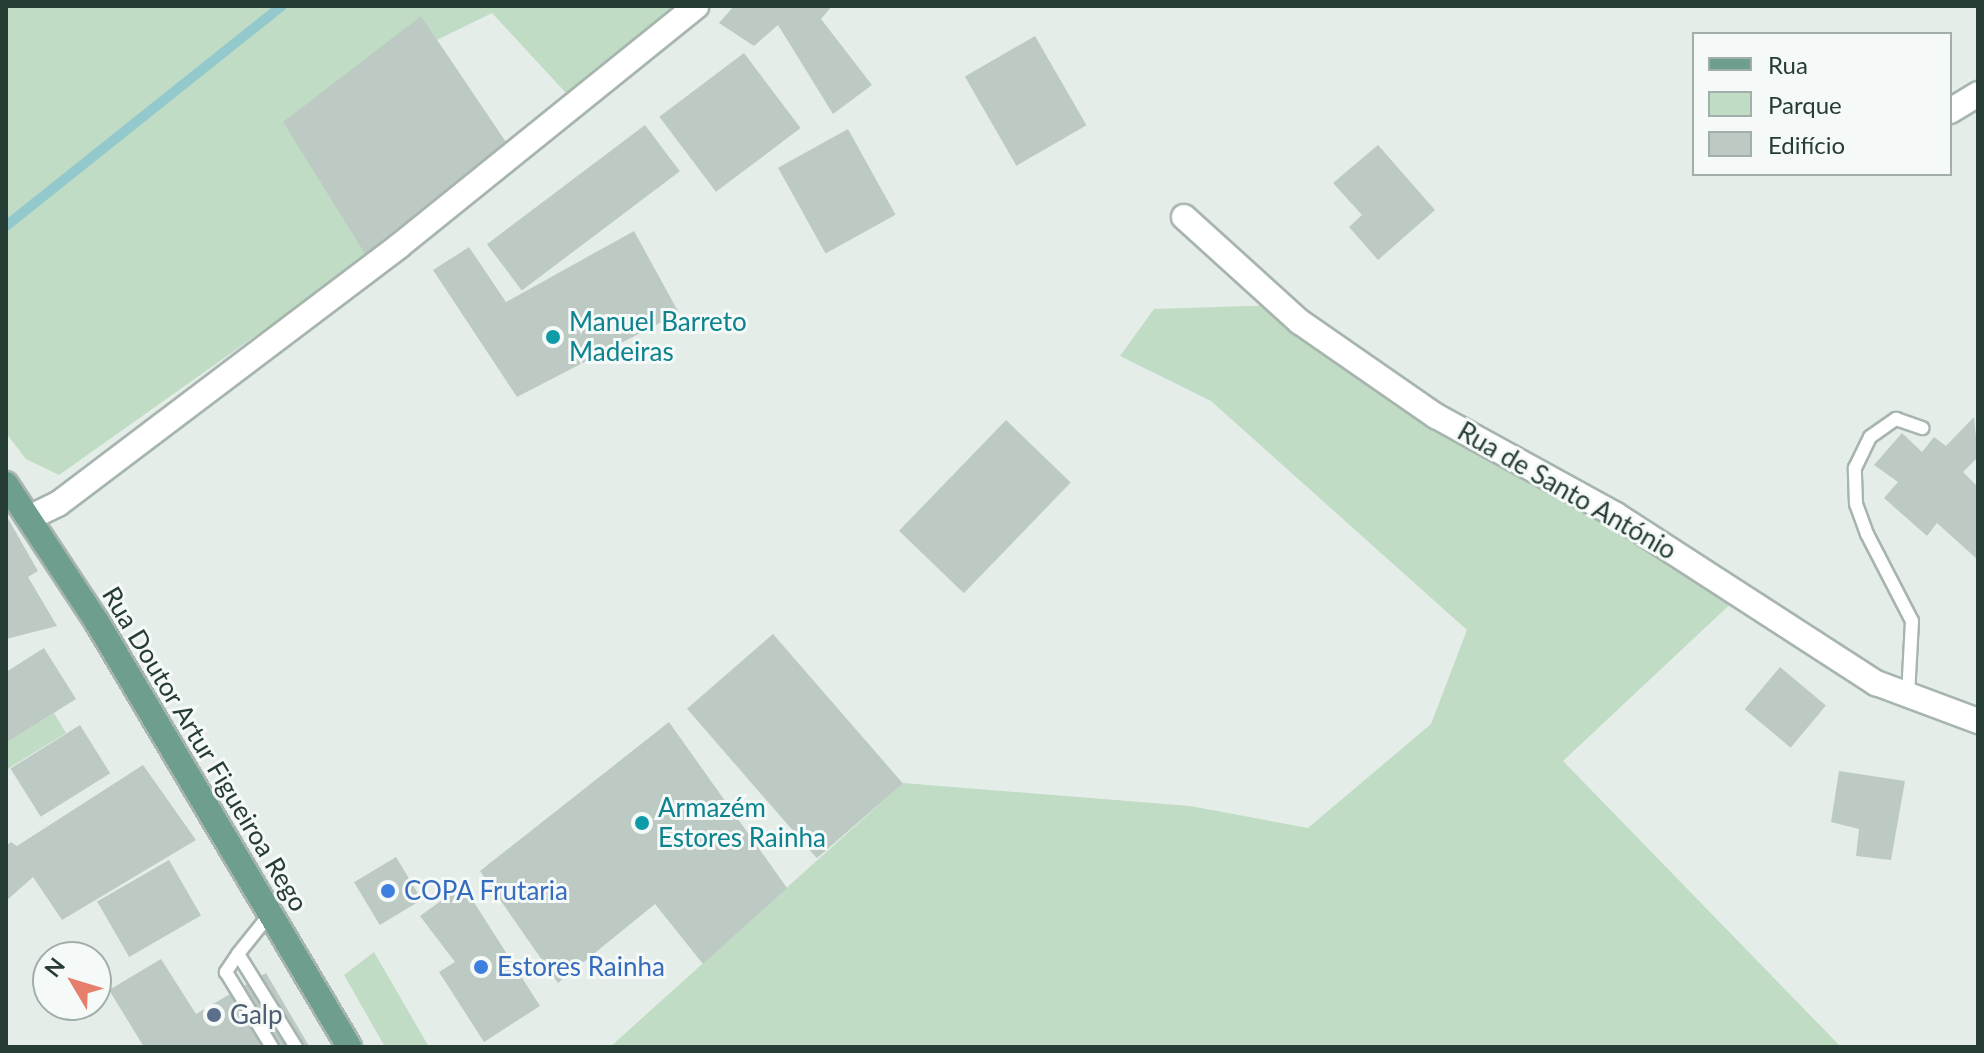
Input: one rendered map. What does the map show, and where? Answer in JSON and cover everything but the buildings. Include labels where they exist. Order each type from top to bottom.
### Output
[{"type":"main road","name":"Rua Doutor Artur Figueiroa Rego","points":[[6,484],[31,517],[349,1047]]},
{"type":"street","points":[[31,517],[58,504],[399,246],[696,6]]},
{"type":"street","points":[[1952,110],[1978,94]]},
{"type":"street","name":"Rua de Santo António","points":[[1184,217],[1300,322],[1436,416],[1616,515],[1876,683],[1978,721]]},
{"type":"lane","points":[[1908,695],[1912,621],[1862,519],[1855,468],[1870,437],[1896,419],[1922,428]]},
{"type":"lane","points":[[270,914],[226,972],[272,1047]]},
{"type":"lane","points":[[238,954],[296,1047]]},
{"type":"green space","points":[[6,6],[696,6],[577,105],[492,13],[437,40],[421,17],[367,257],[59,475],[26,459],[6,433]]},
{"type":"green space","points":[[1281,305],[1740,595],[1563,761],[1841,1047],[610,1047],[903,783],[1190,806],[1308,828],[1431,724],[1467,630],[1211,401],[1120,356],[1154,309]]},
{"type":"green space","points":[[54,713],[66,733],[6,770],[6,743]]},
{"type":"green space","points":[[374,952],[429,1047],[385,1047],[344,975]]},
{"type":"waterway","points":[[6,226],[282,6]]},
{"type":"place","name":"Manuel Barreto Madeiras","points":[[553,337]]},
{"type":"place","name":"Armazém Estores Rainha","points":[[642,823]]},
{"type":"place","name":"COPA Frutaria","points":[[388,891]]},
{"type":"place","name":"Estores Rainha","points":[[481,967]]},
{"type":"place","name":"Galp","points":[[214,1015]]}]
